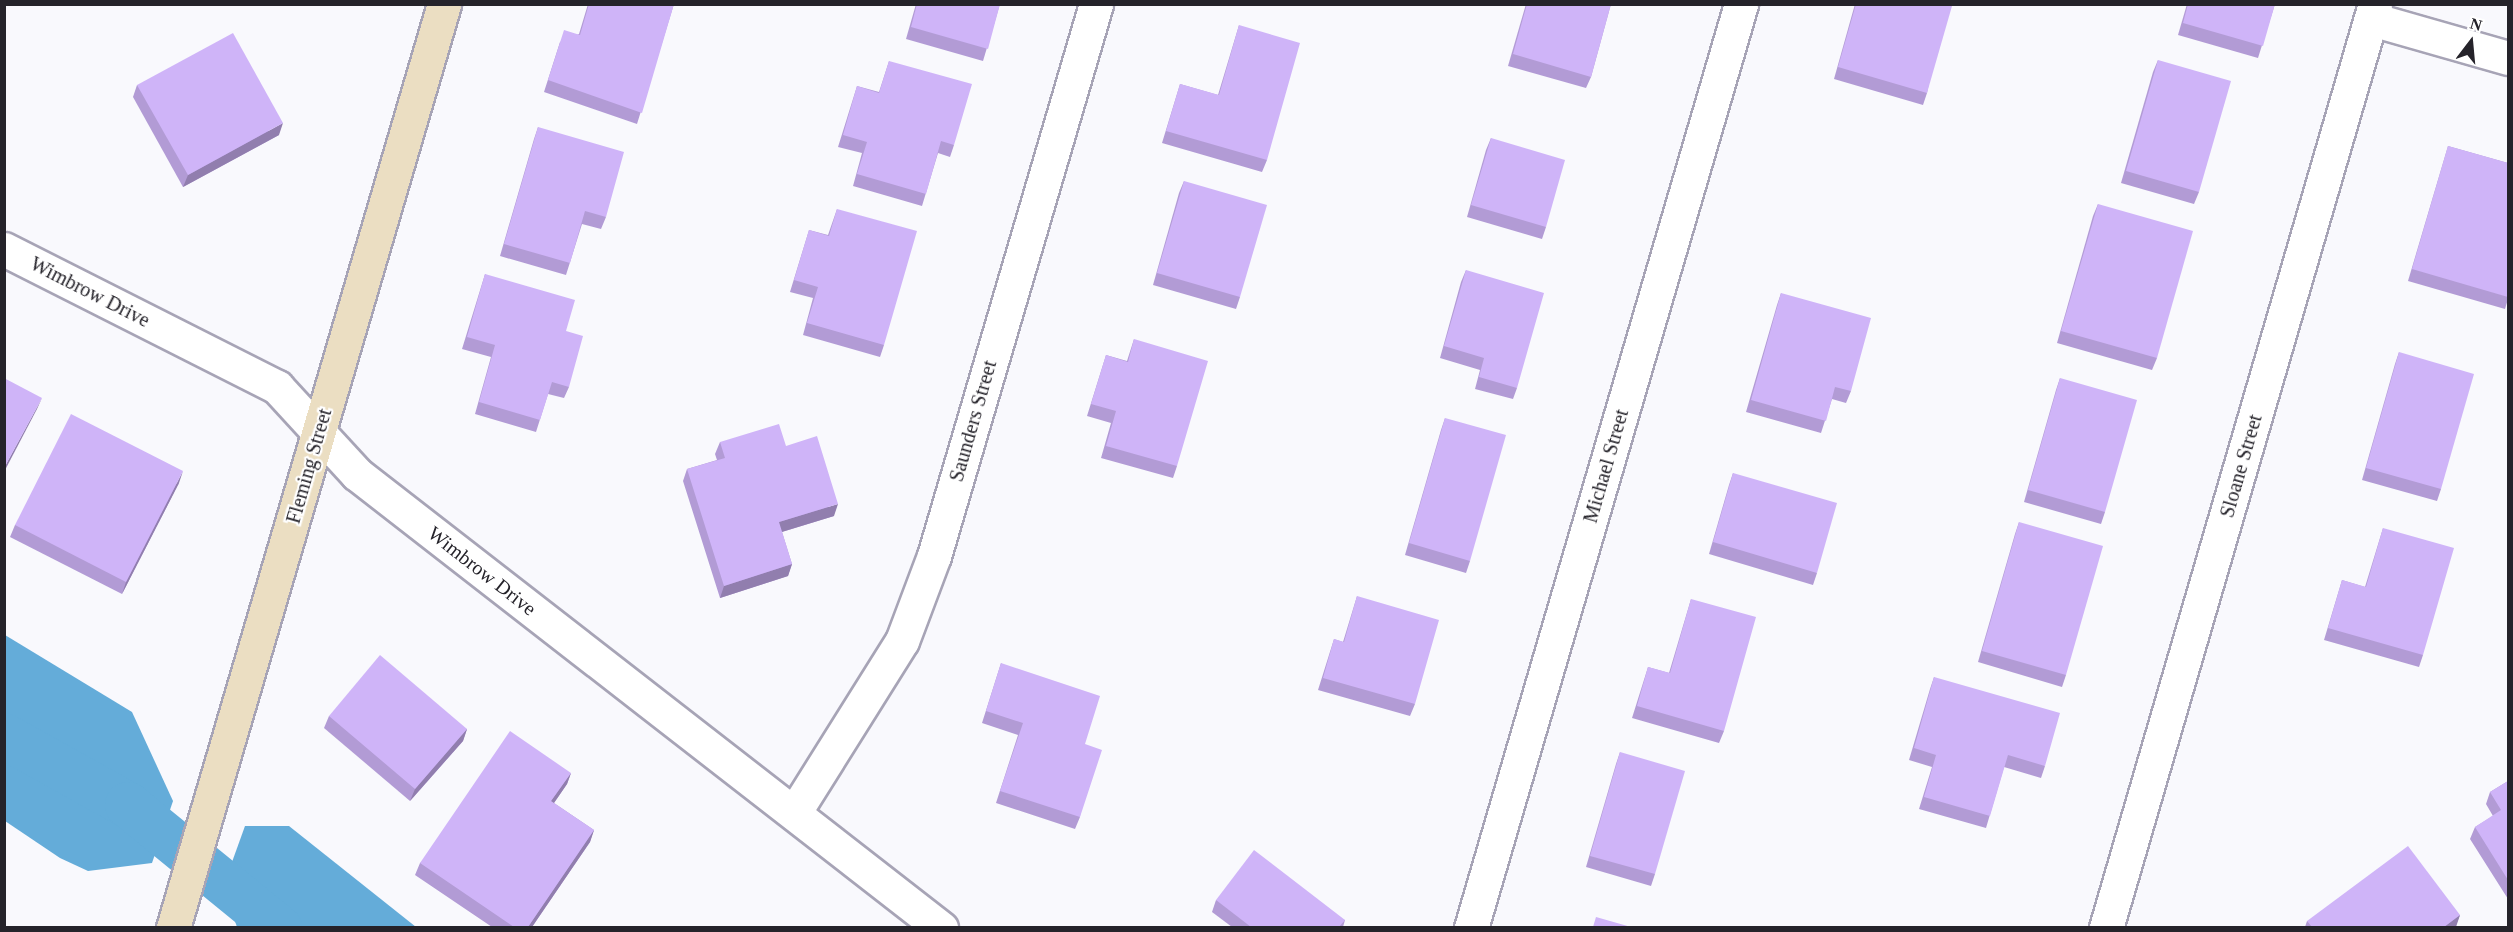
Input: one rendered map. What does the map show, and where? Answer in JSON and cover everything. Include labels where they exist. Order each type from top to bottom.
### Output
[{"type":"street","name":"Fleming Street","points":[[173,927],[444,4]]},
{"type":"street","name":"Saunders Street","points":[[794,813],[902,641],[930,567],[1096,4]]},
{"type":"street","name":"Michael Street","points":[[1471,927],[1741,4]]},
{"type":"street","points":[[2373,12],[2508,58]]},
{"type":"street","name":"Sloane Street","points":[[2106,927],[2373,12]]},
{"type":"street","name":"Wimbrow Drive","points":[[4,249],[277,387],[357,474],[941,927]]},
{"type":"water","points":[[5,635],[132,712],[173,801],[152,863],[88,871],[60,858],[5,821]]},
{"type":"water","points":[[245,826],[289,826],[416,927],[237,927],[223,887]]},
{"type":"building","points":[[589,4],[674,4],[642,113],[548,80],[564,30],[580,35]]},
{"type":"building","points":[[917,4],[1000,4],[988,49],[911,27]]},
{"type":"building","points":[[1527,4],[1611,4],[1591,77],[1513,54]]},
{"type":"building","points":[[1856,4],[1945,4],[1952,6],[1927,93],[1838,67]]},
{"type":"building","points":[[2188,4],[2275,4],[2263,46],[2183,23]]},
{"type":"building","points":[[1239,25],[1300,43],[1267,160],[1166,131],[1180,84],[1219,95]]},
{"type":"building","points":[[233,33],[283,123],[188,175],[137,85]]},
{"type":"building","points":[[2158,60],[2231,81],[2199,192],[2126,171]]},
{"type":"building","points":[[889,61],[972,84],[954,145],[941,141],[926,194],[857,174],[867,142],[843,135],[857,86],[879,93]]},
{"type":"building","points":[[538,127],[624,152],[606,217],[585,211],[570,263],[504,244]]},
{"type":"building","points":[[1491,138],[1565,160],[1546,227],[1471,205]]},
{"type":"building","points":[[2448,146],[2508,163],[2508,297],[2412,269]]},
{"type":"building","points":[[1184,181],[1267,205],[1240,297],[1157,273]]},
{"type":"building","points":[[2098,204],[2193,231],[2157,358],[2061,331]]},
{"type":"building","points":[[837,209],[917,231],[884,345],[807,323],[818,287],[794,280],[809,230],[829,236]]},
{"type":"building","points":[[1466,270],[1544,293],[1517,388],[1479,377],[1484,358],[1444,346]]},
{"type":"building","points":[[485,274],[575,300],[566,331],[583,336],[569,387],[552,382],[540,420],[479,402],[495,345],[467,337]]},
{"type":"building","points":[[1781,293],[1871,318],[1851,391],[1835,387],[1826,421],[1751,400]]},
{"type":"building","points":[[1134,339],[1208,361],[1177,466],[1106,446],[1116,411],[1091,404],[1106,355],[1128,362]]},
{"type":"building","points":[[2399,352],[2474,374],[2441,489],[2366,468]]},
{"type":"building","points":[[4,378],[42,398],[4,468]]},
{"type":"building","points":[[2060,378],[2137,400],[2105,512],[2028,490]]},
{"type":"building","points":[[71,414],[183,471],[126,582],[15,525]]},
{"type":"building","points":[[1445,418],[1506,435],[1470,561],[1409,543]]},
{"type":"building","points":[[779,424],[786,446],[817,436],[838,504],[779,522],[792,564],[724,586],[687,469],[725,458],[720,442]]},
{"type":"building","points":[[1733,473],[1837,503],[1817,573],[1713,542]]},
{"type":"building","points":[[2019,522],[2103,546],[2066,675],[1982,651]]},
{"type":"building","points":[[2383,528],[2454,548],[2423,655],[2328,628],[2342,580],[2366,587]]},
{"type":"building","points":[[1357,596],[1439,620],[1415,704],[1323,678],[1334,639],[1344,642]]},
{"type":"building","points":[[1691,599],[1756,617],[1724,731],[1637,706],[1648,667],[1670,673]]},
{"type":"building","points":[[380,655],[467,729],[415,789],[329,716]]},
{"type":"building","points":[[1001,663],[1100,696],[1085,744],[1102,750],[1080,817],[1000,791],[1023,723],[986,711]]},
{"type":"building","points":[[1934,677],[2060,713],[2045,766],[2008,755],[1990,816],[1924,797],[1936,755],[1914,748]]},
{"type":"building","points":[[510,731],[571,773],[551,801],[594,830],[528,927],[514,927],[420,863]]},
{"type":"building","points":[[1620,752],[1685,771],[1655,874],[1590,856]]},
{"type":"building","points":[[2508,781],[2508,880],[2475,827],[2501,810],[2490,792]]},
{"type":"building","points":[[2408,846],[2460,915],[2444,927],[2312,927],[2307,921]]},
{"type":"building","points":[[1254,850],[1345,920],[1339,927],[1251,927],[1216,900]]},
{"type":"building","points":[[1596,917],[1631,927],[1593,927]]},
{"type":"waterway","points":[[4,736],[128,805],[279,928]]}]
